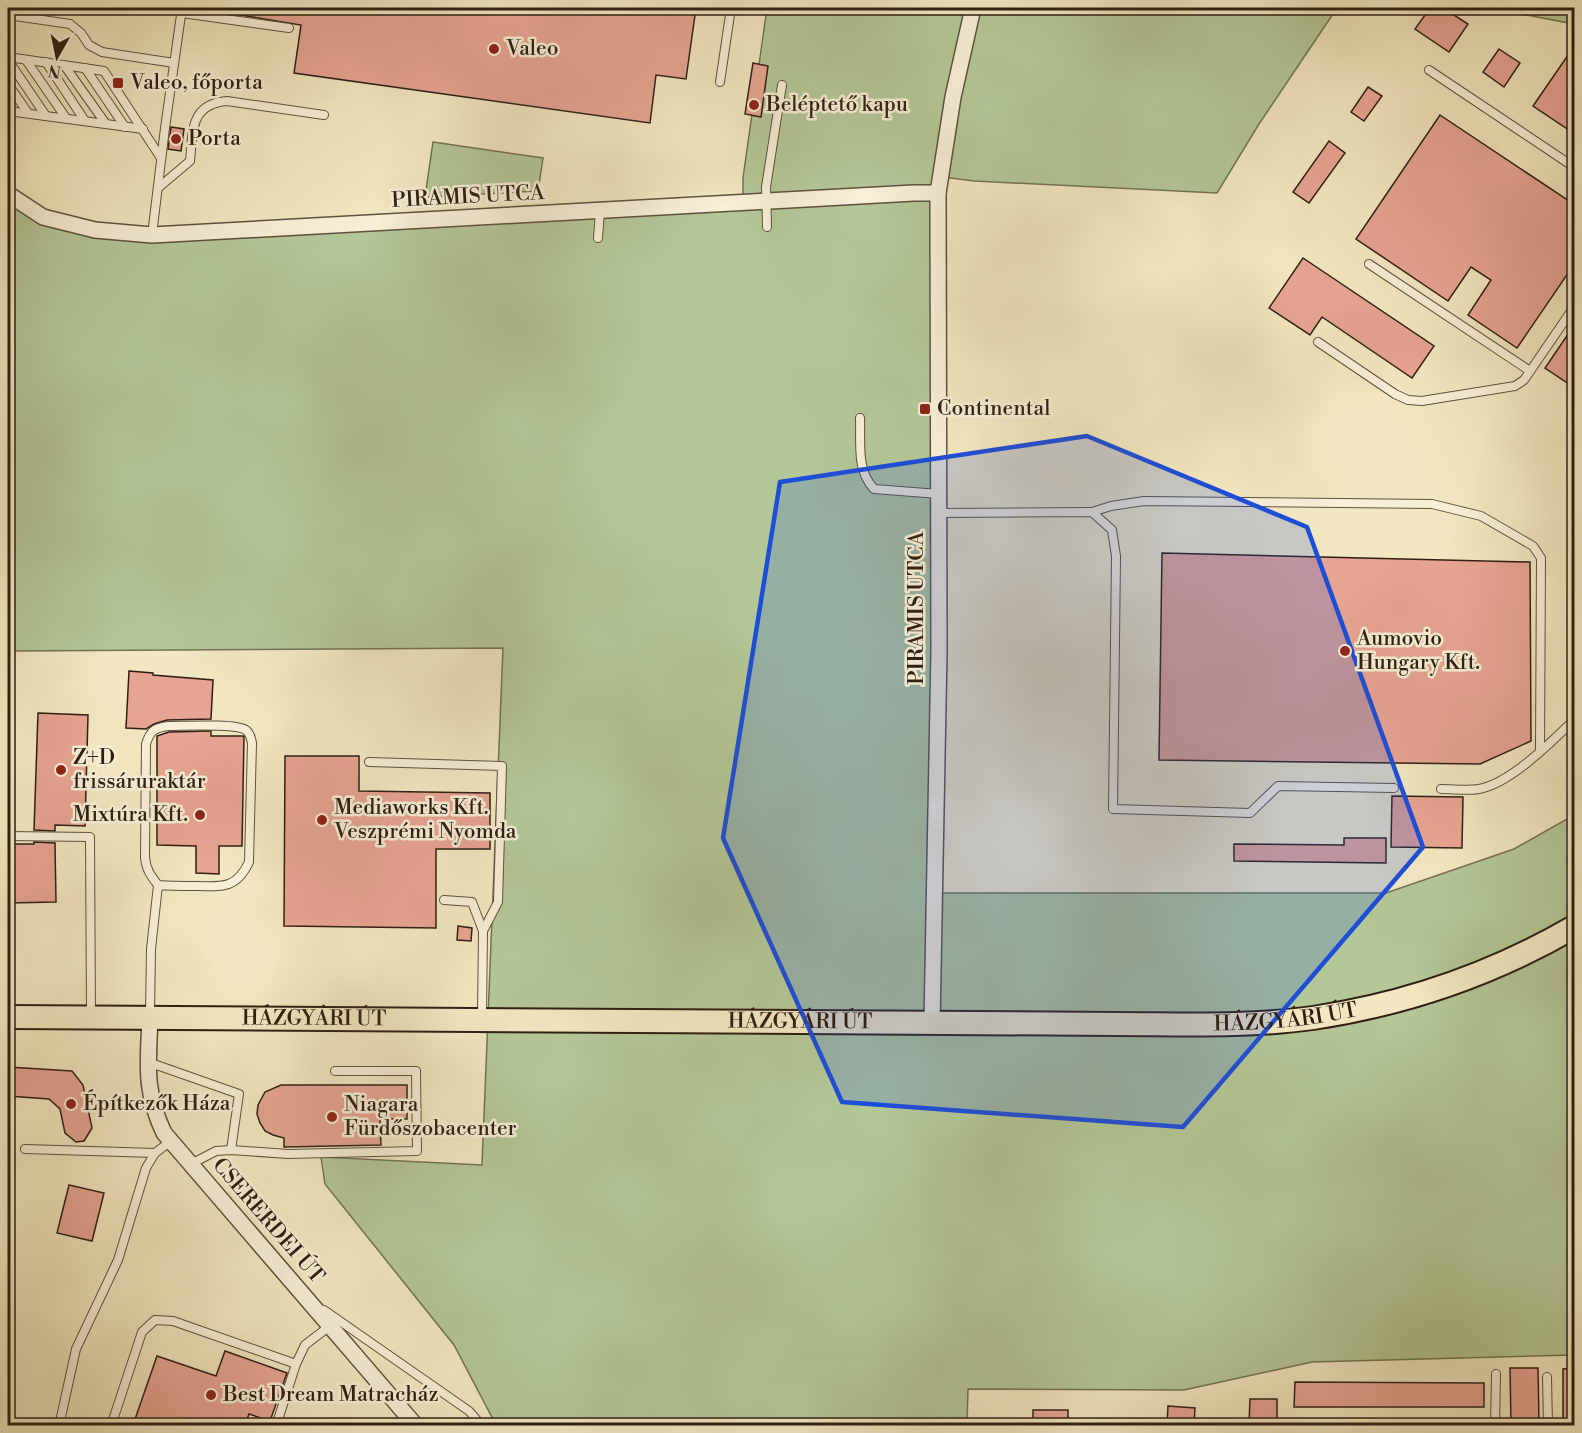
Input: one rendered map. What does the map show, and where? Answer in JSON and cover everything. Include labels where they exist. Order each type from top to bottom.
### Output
[{"type":"main road","name":"HÁZGYÁRI ÚT","points":[[8,1017],[1246,1023],[1311,1018],[1380,1006],[1442,989],[1489,970],[1575,927]]},
{"type":"street","name":"PIRAMIS UTCA","points":[[932,1023],[938,663],[938,194],[953,97],[973,8]]},
{"type":"street","name":"PIRAMIS UTCA","points":[[8,194],[43,217],[95,230],[152,235],[914,193],[938,194]]},
{"type":"street","name":"CSERERDEI ÚT","points":[[150,1019],[148,1062],[150,1098],[164,1133],[416,1425]]},
{"type":"lane","points":[[720,82],[731,8]]},
{"type":"lane","points":[[152,235],[182,10],[289,28]]},
{"type":"lane","points":[[8,15],[70,24],[81,33],[89,45],[102,52],[174,63]]},
{"type":"lane","points":[[8,58],[104,71],[161,158]]},
{"type":"lane","points":[[8,58],[46,116]]},
{"type":"lane","points":[[26,60],[66,118]]},
{"type":"lane","points":[[46,62],[85,121]]},
{"type":"lane","points":[[64,65],[106,124]]},
{"type":"lane","points":[[85,68],[124,126]]},
{"type":"lane","points":[[1429,70],[1575,167]]},
{"type":"lane","points":[[8,84],[28,114]]},
{"type":"lane","points":[[767,227],[766,186],[782,85]]},
{"type":"lane","points":[[158,188],[190,161],[195,120],[206,106],[213,102],[227,101],[324,115]]},
{"type":"lane","points":[[8,110],[142,129]]},
{"type":"lane","points":[[598,238],[600,211]]},
{"type":"lane","points":[[1369,264],[1530,371]]},
{"type":"lane","points":[[1318,342],[1395,394],[1408,400],[1422,401],[1515,386],[1524,380],[1575,307]]},
{"type":"lane","points":[[861,418],[862,469],[866,480],[874,489],[939,494]]},
{"type":"lane","points":[[939,513],[1092,512],[1144,501],[1432,504],[1481,516],[1533,546],[1541,558],[1540,751]]},
{"type":"lane","points":[[1092,512],[1112,530],[1116,556],[1113,809],[1250,813],[1278,786],[1394,788]]},
{"type":"lane","points":[[1441,789],[1478,789],[1500,783],[1575,720]]},
{"type":"lane","points":[[150,1019],[151,949],[158,885],[149,874],[145,858],[146,744],[150,733],[158,727],[232,726],[246,729],[252,743],[249,862],[246,870],[235,881],[222,887],[158,885]]},
{"type":"lane","points":[[369,762],[502,766],[498,902],[483,931]]},
{"type":"lane","points":[[8,836],[90,837],[91,1018]]},
{"type":"lane","points":[[444,900],[472,902],[483,931],[482,1021]]},
{"type":"lane","points":[[148,1062],[239,1094],[231,1150]]},
{"type":"lane","points":[[191,1164],[216,1150],[288,1154],[417,1151],[416,1071],[335,1071]]},
{"type":"lane","points":[[59,1425],[76,1349],[118,1260],[146,1168],[155,1153],[171,1141]]},
{"type":"lane","points":[[25,1149],[155,1153]]},
{"type":"lane","points":[[304,1296],[373,1346],[428,1381],[469,1411],[482,1425]]},
{"type":"lane","points":[[111,1425],[142,1332],[154,1320],[173,1321],[297,1364]]},
{"type":"lane","points":[[276,1425],[305,1345],[331,1325]]},
{"type":"lane","points":[[1495,1425],[1496,1374]]},
{"type":"lane","points":[[1547,1377],[1548,1425]]},
{"type":"highlighted area","points":[[1087,436],[1307,527],[1423,847],[1183,1127],[842,1102],[723,838],[780,482]]},
{"type":"green space","points":[[767,8],[1337,8],[1259,124],[1217,193],[974,181],[943,177],[937,893],[1386,893],[1514,849],[1574,815],[1574,1355],[1312,1362],[1184,1390],[968,1389],[967,1425],[777,1426],[770,1422],[698,1426],[496,1425],[454,1345],[325,1184],[321,1157],[482,1165],[503,648],[8,651],[8,197],[95,232],[743,205],[743,178]]},
{"type":"green space","points":[[1489,8],[1574,8],[1574,24]]},
{"type":"green space","points":[[433,142],[543,158],[538,191],[425,197]]},
{"type":"building","name":"Valeo","points":[[228,8],[696,8],[686,79],[656,75],[650,123],[294,73],[301,25],[228,13]]},
{"type":"building","points":[[1430,8],[1443,8],[1468,24],[1449,52],[1415,29]]},
{"type":"building","points":[[1575,45],[1575,134],[1533,106]]},
{"type":"building","points":[[1499,49],[1520,63],[1504,87],[1483,72]]},
{"type":"building","name":"Beléptető kapu","points":[[753,63],[768,66],[761,117],[745,114]]},
{"type":"building","points":[[1368,87],[1382,96],[1364,121],[1351,112]]},
{"type":"building","points":[[1440,115],[1575,205],[1575,263],[1517,348],[1468,315],[1491,280],[1471,267],[1448,301],[1356,239]]},
{"type":"building","name":"Porta","points":[[171,127],[184,129],[181,151],[168,149]]},
{"type":"building","points":[[1329,141],[1345,153],[1309,203],[1293,192]]},
{"type":"building","points":[[1303,258],[1434,346],[1412,378],[1322,317],[1310,335],[1269,308]]},
{"type":"building","points":[[1575,324],[1575,388],[1545,368]]},
{"type":"building","name":"Aumovio Hungary Kft.","points":[[1162,553],[1530,562],[1531,741],[1480,764],[1159,760]]},
{"type":"building","points":[[129,671],[213,680],[211,719],[167,720],[146,729],[126,728]]},
{"type":"building","name":"Z+D frissáruraktár","points":[[38,713],[88,715],[85,826],[55,825],[55,831],[34,830]]},
{"type":"building","points":[[211,731],[211,736],[244,736],[242,846],[219,846],[219,874],[196,873],[196,846],[157,845],[157,736],[169,732]]},
{"type":"building","name":"Mediaworks Kft. Veszprémi Nyomda","points":[[285,756],[359,756],[359,791],[490,793],[490,849],[436,849],[436,928],[284,926]]},
{"type":"building","points":[[1392,796],[1463,797],[1462,848],[1391,847]]},
{"type":"building","points":[[1344,838],[1386,838],[1386,863],[1234,861],[1234,844],[1344,845]]},
{"type":"building","name":"Z+D frissáruraktár","points":[[34,842],[55,843],[56,902],[8,903],[8,844],[34,844]]},
{"type":"building","points":[[458,926],[472,928],[471,941],[457,940]]},
{"type":"building","name":"Építkezők Háza","points":[[8,1067],[72,1071],[83,1085],[92,1128],[84,1141],[76,1142],[65,1133],[60,1109],[49,1099],[8,1096]]},
{"type":"building","name":"Niagara Fürdőszobacenter","points":[[281,1085],[407,1085],[407,1119],[380,1119],[381,1145],[284,1147],[284,1138],[265,1131],[257,1114],[258,1105],[265,1092]]},
{"type":"building","points":[[69,1185],[104,1193],[92,1241],[57,1233]]},
{"type":"building","name":"Best Dream Matracház","points":[[225,1351],[287,1373],[270,1421],[249,1414],[245,1425],[133,1425],[157,1356],[216,1376]]},
{"type":"building","points":[[1510,1368],[1538,1368],[1539,1425],[1511,1425]]},
{"type":"building","points":[[1575,1368],[1575,1425],[1563,1425],[1563,1369]]},
{"type":"building","points":[[1295,1382],[1484,1383],[1484,1407],[1294,1407]]},
{"type":"building","points":[[1250,1399],[1277,1399],[1277,1424],[1249,1424]]},
{"type":"building","points":[[1168,1406],[1195,1408],[1194,1425],[1167,1425]]},
{"type":"building","points":[[1033,1410],[1068,1410],[1068,1425],[1033,1425]]},
{"type":"place","name":"Valeo","points":[[494,49]]},
{"type":"place","name":"Valeo, főporta","points":[[118,83]]},
{"type":"place","name":"Beléptető kapu","points":[[754,105]]},
{"type":"place","name":"Porta","points":[[176,139]]},
{"type":"place","name":"Continental","points":[[925,409]]},
{"type":"place","name":"Aumovio Hungary Kft.","points":[[1345,651]]},
{"type":"place","name":"Z+D frissáruraktár","points":[[61,770]]},
{"type":"place","name":"Mixtúra Kft.","points":[[200,815]]},
{"type":"place","name":"Mediaworks Kft. Veszprémi Nyomda","points":[[322,820]]},
{"type":"place","name":"Építkezők Háza","points":[[71,1104]]},
{"type":"place","name":"Niagara Fürdőszobacenter","points":[[332,1117]]},
{"type":"place","name":"Best Dream Matracház","points":[[211,1395]]}]
